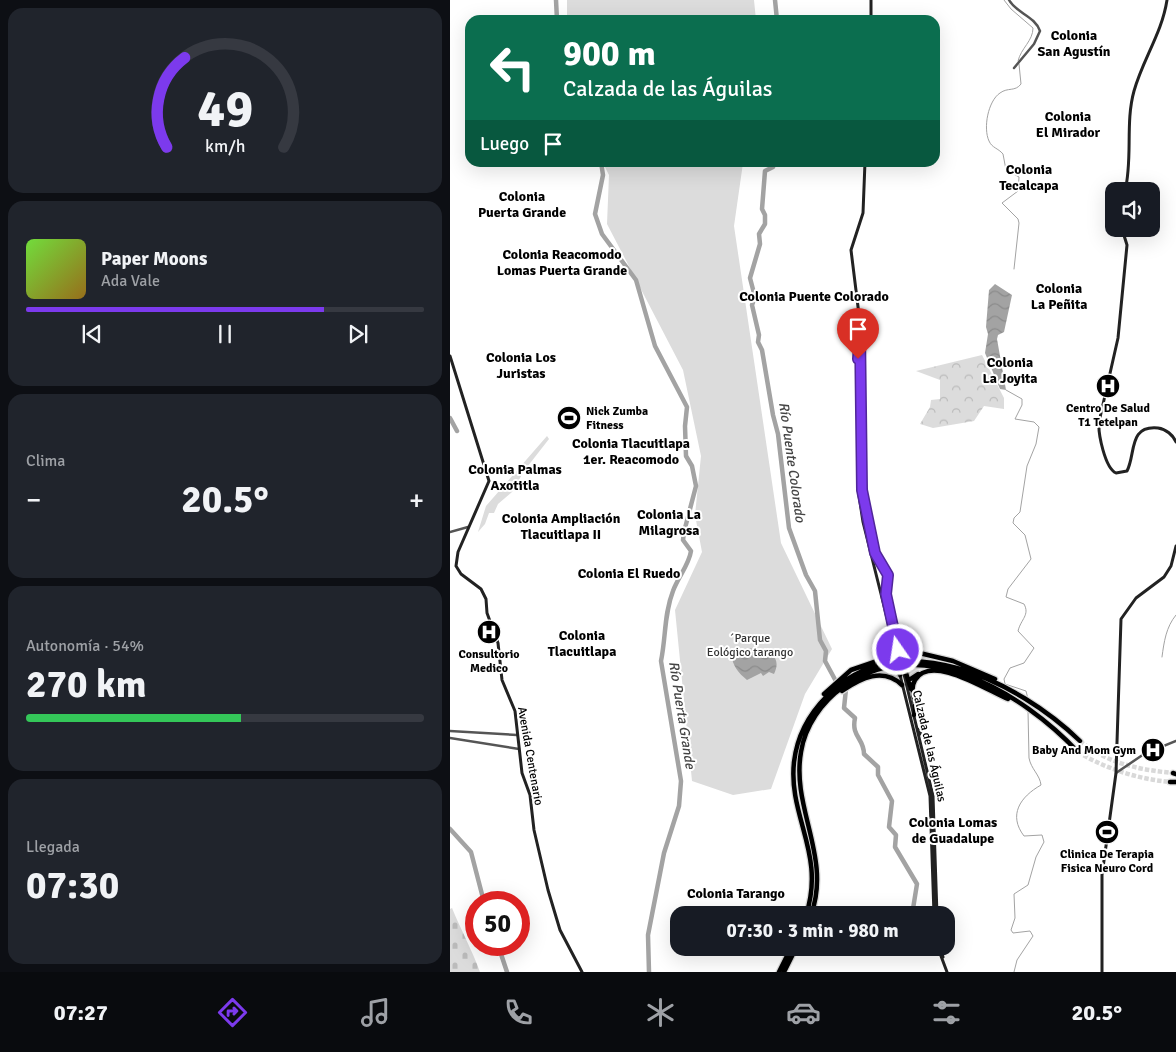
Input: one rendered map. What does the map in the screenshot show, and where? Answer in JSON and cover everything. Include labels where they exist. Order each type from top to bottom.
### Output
[{"type":"highway","points":[[813,906],[818,886],[818,868],[799,778],[801,750],[806,728],[828,699],[889,655],[892,647],[893,633]]},
{"type":"highway","points":[[893,633],[911,651],[975,678],[1017,702],[1050,726],[1078,752]]},
{"type":"highway","points":[[892,647],[897,654],[901,671],[909,680],[916,708],[914,714]]},
{"type":"highway","points":[[881,660],[897,654]]},
{"type":"highway","points":[[897,654],[901,671]]},
{"type":"highway","points":[[808,906],[813,884],[813,868],[794,778],[796,748],[827,692],[844,675],[869,670],[909,666],[950,667],[986,675],[1047,713],[1080,741]]},
{"type":"highway","points":[[909,680],[922,671],[950,667]]},
{"type":"highway","points":[[869,670],[885,675],[902,685]]},
{"type":"highway","points":[[912,690],[915,680],[920,675],[934,670]]},
{"type":"highway","points":[[779,972],[787,956]]},
{"type":"highway","points":[[784,972],[792,956]]},
{"type":"main road","points":[[871,0],[871,15]]},
{"type":"main road","points":[[1127,182],[1134,92],[1164,19],[1166,0]]},
{"type":"main road","points":[[865,167],[863,213],[851,250],[860,331],[862,490],[867,522],[878,560],[888,575],[886,594],[888,616]]},
{"type":"main road","points":[[1124,237],[1127,245],[1119,327],[1099,422],[1100,437],[1110,468],[1116,473],[1127,471],[1134,441],[1142,431],[1152,428],[1162,429],[1173,436],[1176,442]]},
{"type":"main road","points":[[860,331],[858,484],[863,522],[872,563],[893,633],[897,654]]},
{"type":"main road","name":"Avenida Centenario","points":[[450,356],[489,478],[488,486],[458,552],[456,566],[461,574],[481,589],[486,597],[487,613],[498,642],[502,680],[515,711],[524,778],[530,795],[536,841],[551,902],[560,930],[582,972]]},
{"type":"main road","points":[[861,380],[867,386]]},
{"type":"main road","points":[[1102,972],[1102,875],[1116,773],[1121,619],[1136,598],[1164,577],[1171,566],[1176,546]]},
{"type":"main road","points":[[872,563],[878,560]]},
{"type":"main road","points":[[880,588],[884,590],[887,588]]},
{"type":"main road","name":"Calzada de las Águilas","points":[[901,671],[902,685],[930,796],[936,906]]},
{"type":"main road","name":"Calzada de las Águilas","points":[[901,671],[914,714],[934,796],[936,906]]},
{"type":"main road","points":[[917,727],[926,741]]},
{"type":"main road","points":[[942,956],[948,972]]},
{"type":"street","points":[[1009,0],[1016,9],[1034,21],[1040,30],[1019,64],[1014,68]]},
{"type":"street","points":[[450,532],[470,526]]},
{"type":"street","points":[[450,731],[467,734],[517,735]]},
{"type":"street","points":[[466,740],[467,734]]},
{"type":"street","points":[[450,738],[519,749]]},
{"type":"street","points":[[1116,773],[1144,754],[1176,741]]},
{"type":"green space","points":[[567,0],[754,0],[756,15],[567,15]]},
{"type":"green space","name":"´Parque Eológico tarango","points":[[605,167],[742,167],[734,226],[781,543],[832,649],[805,694],[771,789],[733,795],[692,781],[675,610],[702,552],[695,515],[701,456],[683,370],[607,224],[609,175]]},
{"type":"green space","points":[[982,355],[1004,398],[1004,409],[984,406],[974,421],[933,428],[920,424],[930,407],[931,400],[940,399],[940,380],[916,371]]},
{"type":"green space","points":[[547,436],[549,439],[524,471],[512,492],[498,504],[494,513],[489,513],[485,524],[478,532],[486,506]]},
{"type":"green space","points":[[452,908],[465,936],[465,956],[474,956],[480,972],[450,972],[450,909]]},
{"type":"water","points":[[995,284],[1012,295],[1004,332],[998,335],[997,339],[1006,390],[1000,389],[985,353],[988,334],[986,327],[989,290]]},
{"type":"water","points":[[747,648],[765,652],[774,657],[776,667],[774,674],[769,672],[763,676],[761,673],[747,680],[734,665],[732,653]]},
{"type":"waterway","name":"Río Puerta Grande","points":[[556,0],[557,15]]},
{"type":"waterway","name":"Río Puente Colorado","points":[[775,0],[776,15]]},
{"type":"waterway","points":[[1004,0],[1011,9],[1033,28],[1031,37],[1018,61]]},
{"type":"waterway","points":[[1014,269],[1019,223],[1018,219],[1002,203],[1018,191],[1019,177],[1006,170],[1003,154],[990,143],[986,129],[992,102],[1003,91],[1016,88],[1021,84],[1019,64]]},
{"type":"waterway","name":"Río Puerta Grande","points":[[602,167],[603,175],[595,214],[602,234],[636,280],[655,346],[687,407],[685,426],[686,456],[692,466],[696,486],[683,540],[691,551],[670,600],[661,661],[681,781],[679,806],[664,853],[648,935],[649,972]]},
{"type":"waterway","name":"Río Puente Colorado","points":[[773,167],[765,171],[762,209],[765,215],[765,224],[759,234],[760,244],[750,278],[755,297],[752,305],[759,335],[758,342],[762,350],[778,434],[789,528],[806,575],[815,591],[820,640],[826,651],[825,661],[838,685],[846,689],[844,708],[855,718],[856,734],[862,744],[864,754],[878,767],[878,775],[892,801],[889,827],[896,835],[895,847],[917,884],[913,906]]},
{"type":"waterway","points":[[1006,390],[1022,399],[1022,405],[1015,419],[1034,422],[1039,427],[1036,444],[1027,466],[1020,512],[1014,518],[1013,523],[1025,535],[1031,559],[1008,589],[1006,597],[1024,604],[1026,614],[1018,631],[1034,648],[1024,663],[1010,668],[1004,679],[1005,684],[1026,691],[1028,699]]},
{"type":"waterway","points":[[450,418],[457,431]]},
{"type":"waterway","points":[[1162,657],[1168,630],[1176,615]]},
{"type":"waterway","points":[[1014,972],[1017,960],[1033,936],[1030,931],[1013,933],[1011,930],[1015,918],[1014,894],[1028,885],[1036,857],[1044,842],[1042,835],[1024,836],[1017,821],[1017,814],[1022,801],[1041,785],[1029,758],[1028,711]]},
{"type":"waterway","points":[[450,829],[471,852],[481,891]]},
{"type":"waterway","points":[[502,956],[507,972]]},
{"type":"tunnel","points":[[1080,741],[1090,749],[1112,760],[1148,770],[1173,773]]},
{"type":"tunnel","points":[[1078,752],[1122,772],[1170,782]]},
{"type":"place","name":"Centro De Salud T1 Tetelpan","points":[[1108,386]]},
{"type":"place","name":"Nick Zumba Fitness","points":[[569,418]]},
{"type":"place","name":"Consultorio Medico","points":[[489,632]]},
{"type":"place","name":"Baby And Mom Gym","points":[[1153,750]]},
{"type":"place","name":"Clinica De Terapia Fisica Neuro Cord","points":[[1107,832]]},
{"type":"district","name":"Colonia San Agustín","points":[[1074,43]]},
{"type":"district","name":"Colonia El Mirador","points":[[1068,124]]},
{"type":"district","name":"Colonia Tecalcapa","points":[[1029,177]]},
{"type":"district","name":"Colonia Puerta Grande","points":[[522,204]]},
{"type":"district","name":"Colonia Reacomodo Lomas Puerta Grande","points":[[562,262]]},
{"type":"district","name":"Colonia Puente Colorado","points":[[814,296]]},
{"type":"district","name":"Colonia La Peñita","points":[[1059,296]]},
{"type":"district","name":"Colonia Los Juristas","points":[[521,366]]},
{"type":"district","name":"Colonia La Joyita","points":[[1010,370]]},
{"type":"district","name":"Colonia Tlacuitlapa 1er. Reacomodo","points":[[631,452]]},
{"type":"district","name":"Colonia Palmas Axotitla","points":[[515,478]]},
{"type":"district","name":"Colonia La Milagrosa","points":[[669,522]]},
{"type":"district","name":"Colonia Ampliación Tlacuitlapa II","points":[[561,526]]},
{"type":"district","name":"Colonia El Ruedo","points":[[629,573]]},
{"type":"district","name":"Colonia Tlacuitlapa","points":[[582,644]]},
{"type":"district","name":"Colonia Lomas de Guadalupe","points":[[953,830]]},
{"type":"district","name":"Colonia Tarango","points":[[736,893]]},
{"type":"route","points":[[858,359],[860,331],[862,339],[862,490],[867,522],[875,553],[888,575],[886,594],[898,650]]}]
